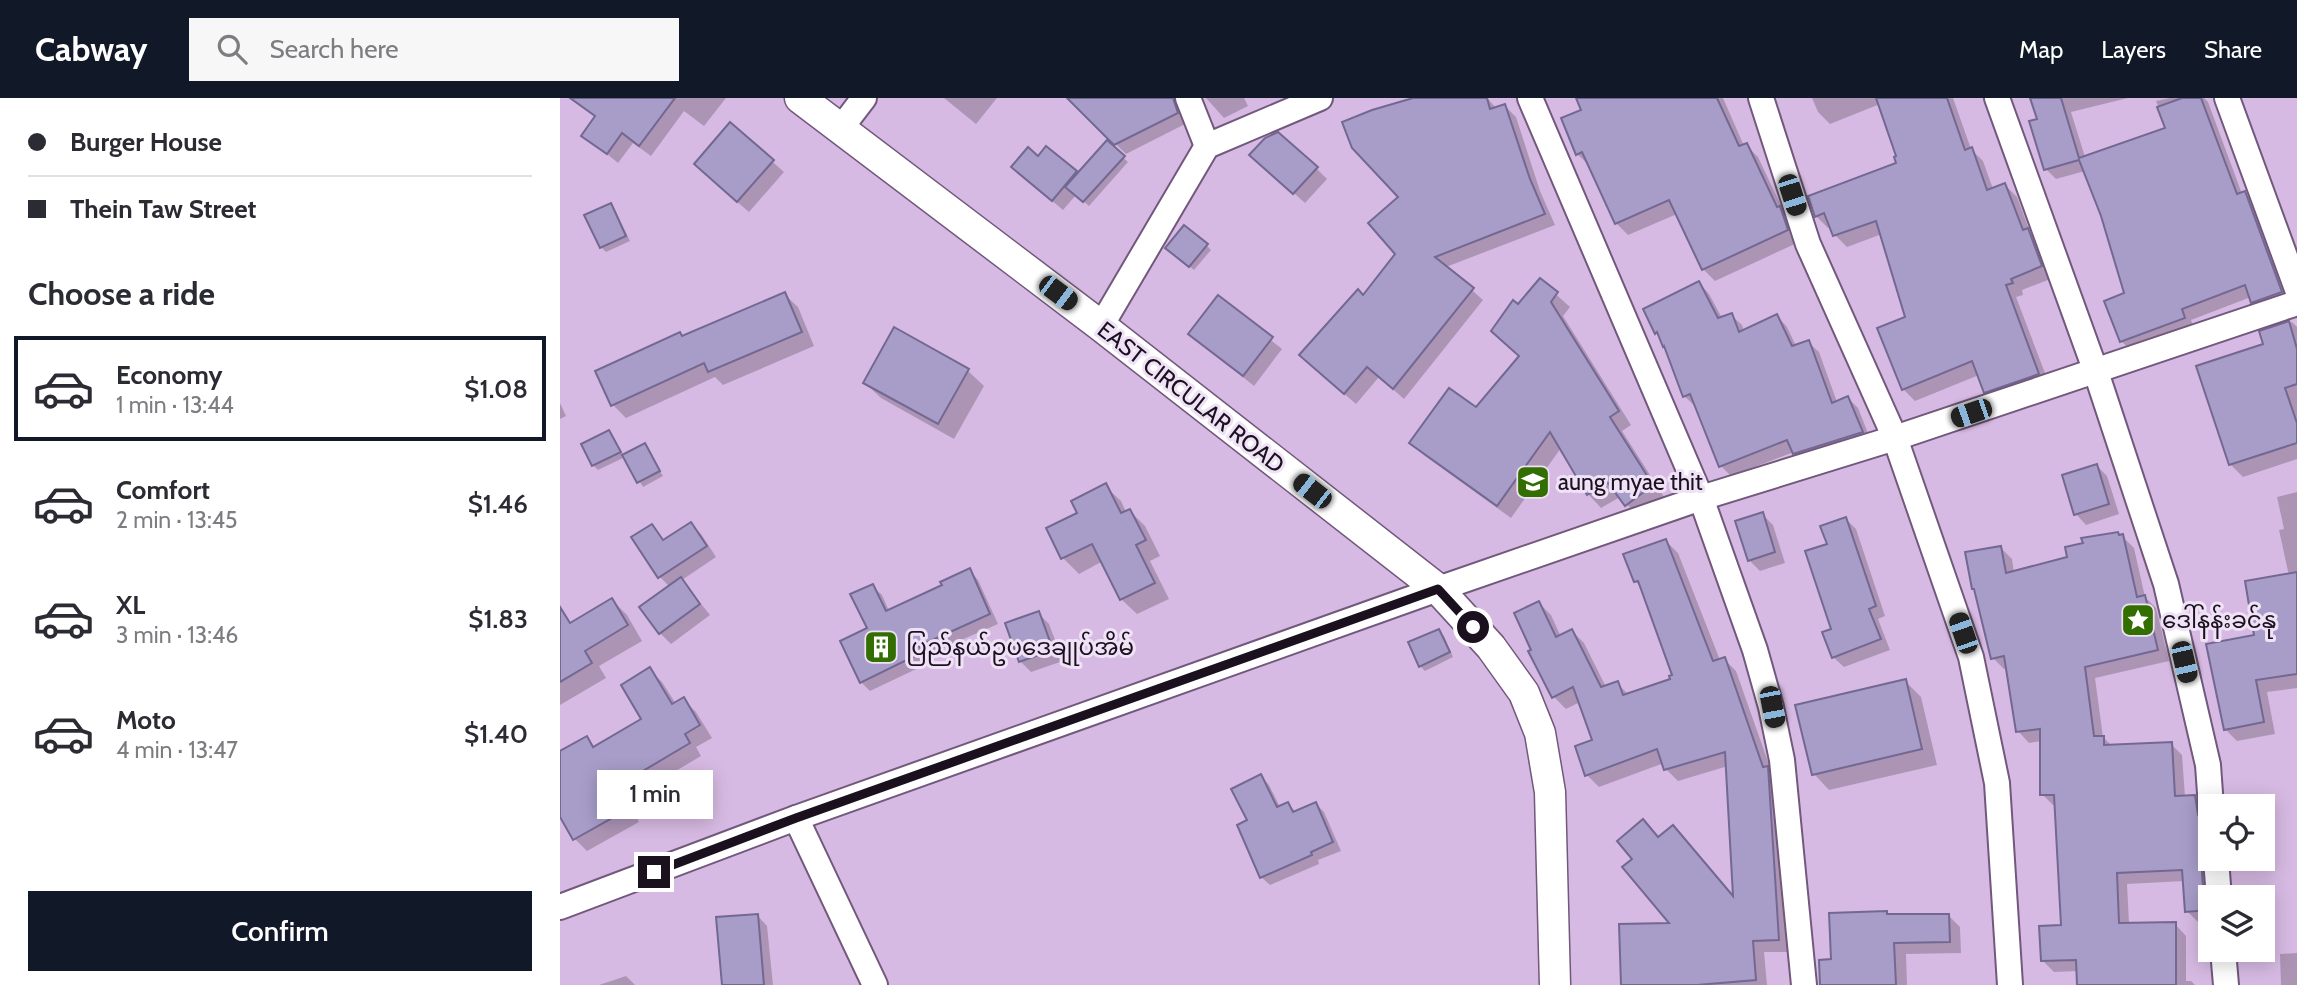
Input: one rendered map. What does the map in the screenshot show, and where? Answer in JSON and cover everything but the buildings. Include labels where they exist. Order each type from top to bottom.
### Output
[{"type":"street","name":"EAST CIRCULAR ROAD","points":[[800,98],[1101,326],[1438,589],[1491,647],[1524,693],[1540,733],[1550,792],[1555,985]]},
{"type":"street","points":[[841,128],[864,98]]},
{"type":"street","points":[[1188,98],[1207,146]]},
{"type":"street","points":[[1101,326],[1207,146],[1320,98]]},
{"type":"street","points":[[1530,98],[1701,498],[1755,650],[1772,707],[1782,760],[1804,985]]},
{"type":"street","points":[[1761,98],[1808,244],[1895,438],[1971,657],[1997,783],[2010,985]]},
{"type":"street","points":[[1997,98],[2096,372],[2166,584],[2208,765],[2210,794]]},
{"type":"street","points":[[2227,98],[2297,289]]},
{"type":"street","points":[[560,907],[796,818],[1438,589],[1701,498],[1895,438],[2297,303]]},
{"type":"street","points":[[796,818],[875,985]]},
{"type":"street","points":[[2224,962],[2226,985]]},
{"type":"place","name":"aung myae thit","points":[[1533,482]]},
{"type":"place","name":"ဒေါ်နန်းခင်နု","points":[[2138,620]]},
{"type":"place","name":"ပြည်နယ်ဥပဒေချုပ်အိမ်","points":[[881,647]]},
{"type":"route","points":[[654,872],[796,818],[1438,589],[1473,627]]}]
